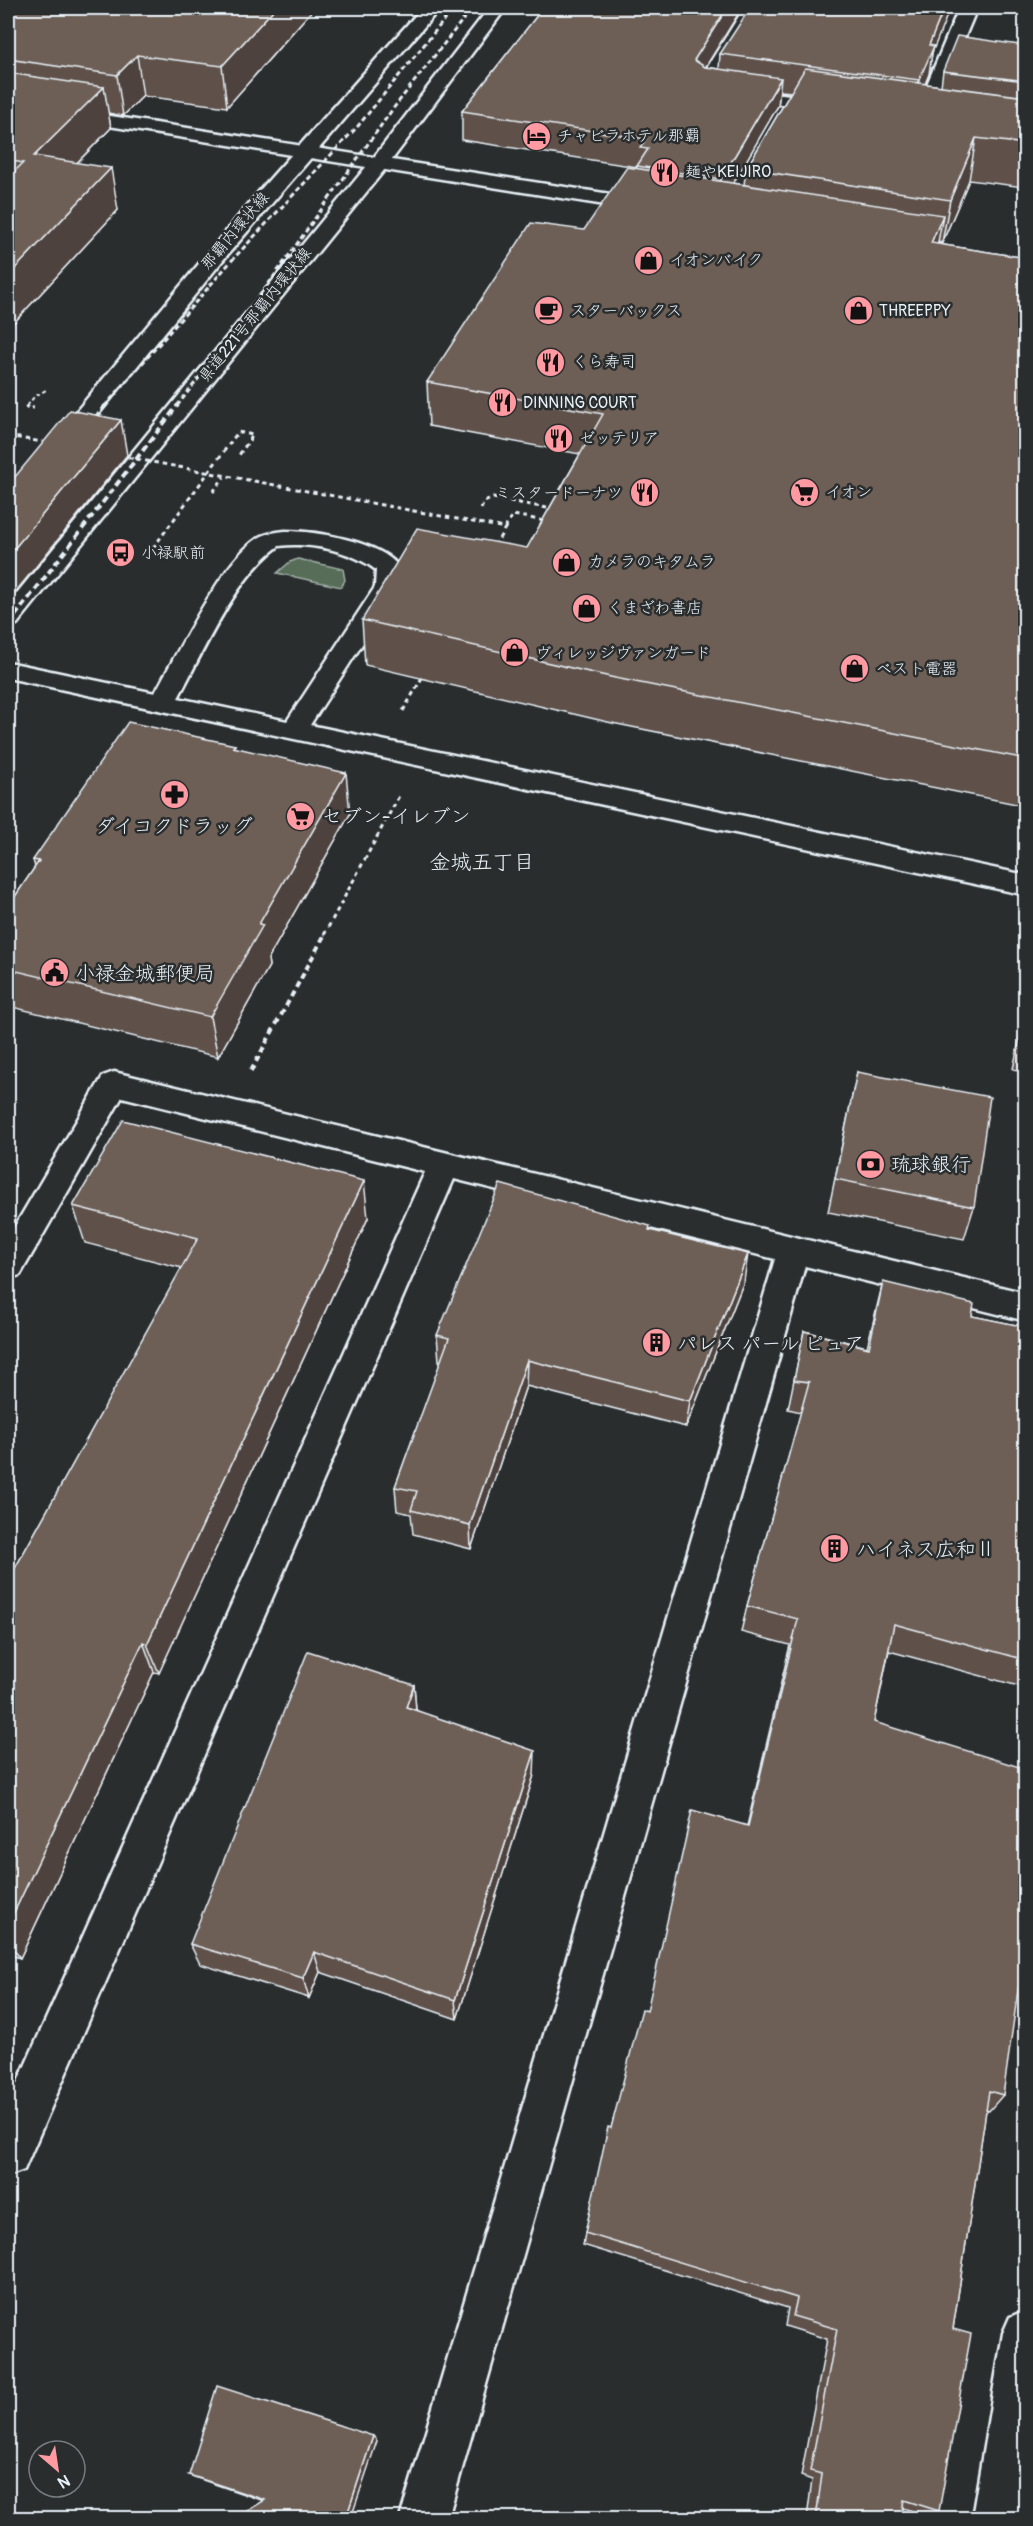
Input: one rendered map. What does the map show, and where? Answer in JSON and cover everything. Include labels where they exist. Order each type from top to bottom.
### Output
[{"type":"street","points":[[302,152],[431,8]]},
{"type":"street","name":"県道221号那覇内環状線","points":[[8,619],[378,165],[497,8]]},
{"type":"street","points":[[753,8],[703,88],[851,108]]},
{"type":"street","points":[[922,118],[968,8]]},
{"type":"street","points":[[781,121],[793,101]]},
{"type":"street","points":[[8,105],[378,165],[667,208]]},
{"type":"street","points":[[898,115],[945,121]]},
{"type":"street","name":"那覇内環状線","points":[[8,511],[168,311],[302,152]]},
{"type":"street","points":[[162,703],[226,592],[253,556],[268,542],[282,538],[302,539],[354,548],[376,557],[388,568],[387,587],[293,732]]},
{"type":"street","points":[[8,670],[1026,885]]},
{"type":"street","points":[[8,1266],[114,1084],[793,1252],[1026,1307]]},
{"type":"street","points":[[8,2154],[444,1164]]},
{"type":"street","points":[[424,2518],[793,1252]]},
{"type":"street","points":[[996,2518],[1026,2333]]},
{"type":"path","points":[[8,424],[12,419]]},
{"type":"path","points":[[153,548],[238,432],[254,435],[239,455]]},
{"type":"path","points":[[8,436],[51,444]]},
{"type":"path","points":[[118,456],[505,528]]},
{"type":"path","points":[[213,492],[224,477]]},
{"type":"path","points":[[481,509],[484,502],[493,498],[556,510]]},
{"type":"path","points":[[494,549],[513,515],[554,523]]},
{"type":"path","points":[[399,719],[427,669]]},
{"type":"path","points":[[229,1111],[399,796]]},
{"type":"green space","points":[[298,559],[343,569],[345,580],[341,587],[277,573],[290,562]]},
{"type":"building","points":[[8,8],[275,8],[222,66],[137,55],[117,75],[8,59]]},
{"type":"building","points":[[543,8],[727,8],[694,60],[705,67],[781,78],[721,179],[637,166],[648,149],[640,148],[646,139],[462,111]]},
{"type":"building","points":[[750,8],[944,8],[929,45],[934,46],[919,80],[720,54]]},
{"type":"building","points":[[957,36],[1026,46],[1026,81],[943,71]]},
{"type":"building","points":[[805,68],[1026,97],[1026,144],[976,138],[950,200],[746,169]]},
{"type":"building","points":[[8,73],[104,87],[34,156],[111,168],[8,276],[8,178],[23,163],[8,160]]},
{"type":"building","name":"イオン","points":[[627,167],[943,215],[931,243],[1026,258],[1026,759],[615,678],[362,620],[417,528],[527,548],[603,414],[427,382],[531,223],[584,230]]},
{"type":"building","points":[[70,410],[121,420],[8,556],[8,483]]},
{"type":"building","points":[[128,722],[235,745],[233,747],[346,773],[259,924],[263,925],[210,1017],[8,969],[8,907],[39,861],[33,860]]},
{"type":"building","points":[[857,1072],[990,1097],[974,1207],[835,1179]]},
{"type":"building","points":[[123,1120],[364,1181],[147,1644],[143,1642],[8,1925],[8,1581],[198,1238],[73,1206]]},
{"type":"building","points":[[500,1184],[650,1226],[649,1230],[748,1254],[690,1401],[527,1360],[470,1525],[411,1510],[417,1491],[395,1487],[449,1338],[437,1335]]},
{"type":"building","points":[[883,1282],[974,1304],[972,1316],[1026,1327],[1026,1660],[894,1624],[874,1722],[1026,1769],[1026,1887],[1023,1905],[1026,1906],[1026,1935],[1003,2095],[989,2091],[953,2329],[971,2334],[939,2511],[904,2500],[901,2518],[816,2518],[822,2474],[810,2471],[837,2329],[793,2316],[797,2298],[585,2233],[608,2127],[611,2128],[642,2009],[647,2011],[692,1810],[748,1826],[798,1619],[747,1606],[809,1382],[794,1380],[804,1331],[869,1348]]},
{"type":"building","points":[[308,1651],[414,1685],[406,1707],[535,1751],[455,2000],[314,1952],[303,1978],[190,1944]]},
{"type":"building","points":[[217,2386],[373,2436],[346,2518],[236,2518],[265,2500],[189,2475]]},
{"type":"railway","points":[[105,406],[234,258],[358,126],[454,8]]},
{"type":"railway","points":[[177,406],[233,334],[392,110],[472,8]]},
{"type":"railway","points":[[87,427],[106,405]]},
{"type":"railway","points":[[8,625],[178,405]]},
{"type":"place","name":"チャビラホテル那覇","points":[[536,136]]},
{"type":"place","name":"麺やKEIJIRO","points":[[664,172]]},
{"type":"place","name":"イオンバイク","points":[[648,260]]},
{"type":"place","name":"スターバックス","points":[[549,311]]},
{"type":"place","name":"THREEPPY","points":[[858,311]]},
{"type":"place","name":"くら寿司","points":[[551,362]]},
{"type":"place","name":"DINNING COURT","points":[[502,403]]},
{"type":"place","name":"ゼッテリア","points":[[558,438]]},
{"type":"place","name":"イオン","points":[[804,492]]},
{"type":"place","name":"ミスタードーナツ","points":[[644,493]]},
{"type":"place","name":"小禄駅前","points":[[120,553]]},
{"type":"place","name":"カメラのキタムラ","points":[[567,562]]},
{"type":"place","name":"くまざわ書店","points":[[586,608]]},
{"type":"place","name":"ヴィレッジヴァンガード","points":[[514,653]]},
{"type":"place","name":"ベスト電器","points":[[855,669]]},
{"type":"place","name":"ダイコクドラッグ","points":[[174,795]]},
{"type":"place","name":"セブン-イレブン","points":[[301,816]]},
{"type":"place","name":"小禄金城郵便局","points":[[54,973]]},
{"type":"place","name":"琉球銀行","points":[[870,1164]]},
{"type":"place","name":"パレス パール ピュア","points":[[656,1343]]},
{"type":"place","name":"ハイネス広和Ⅱ","points":[[835,1549]]},
{"type":"district","name":"金城五丁目","points":[[482,862]]}]
